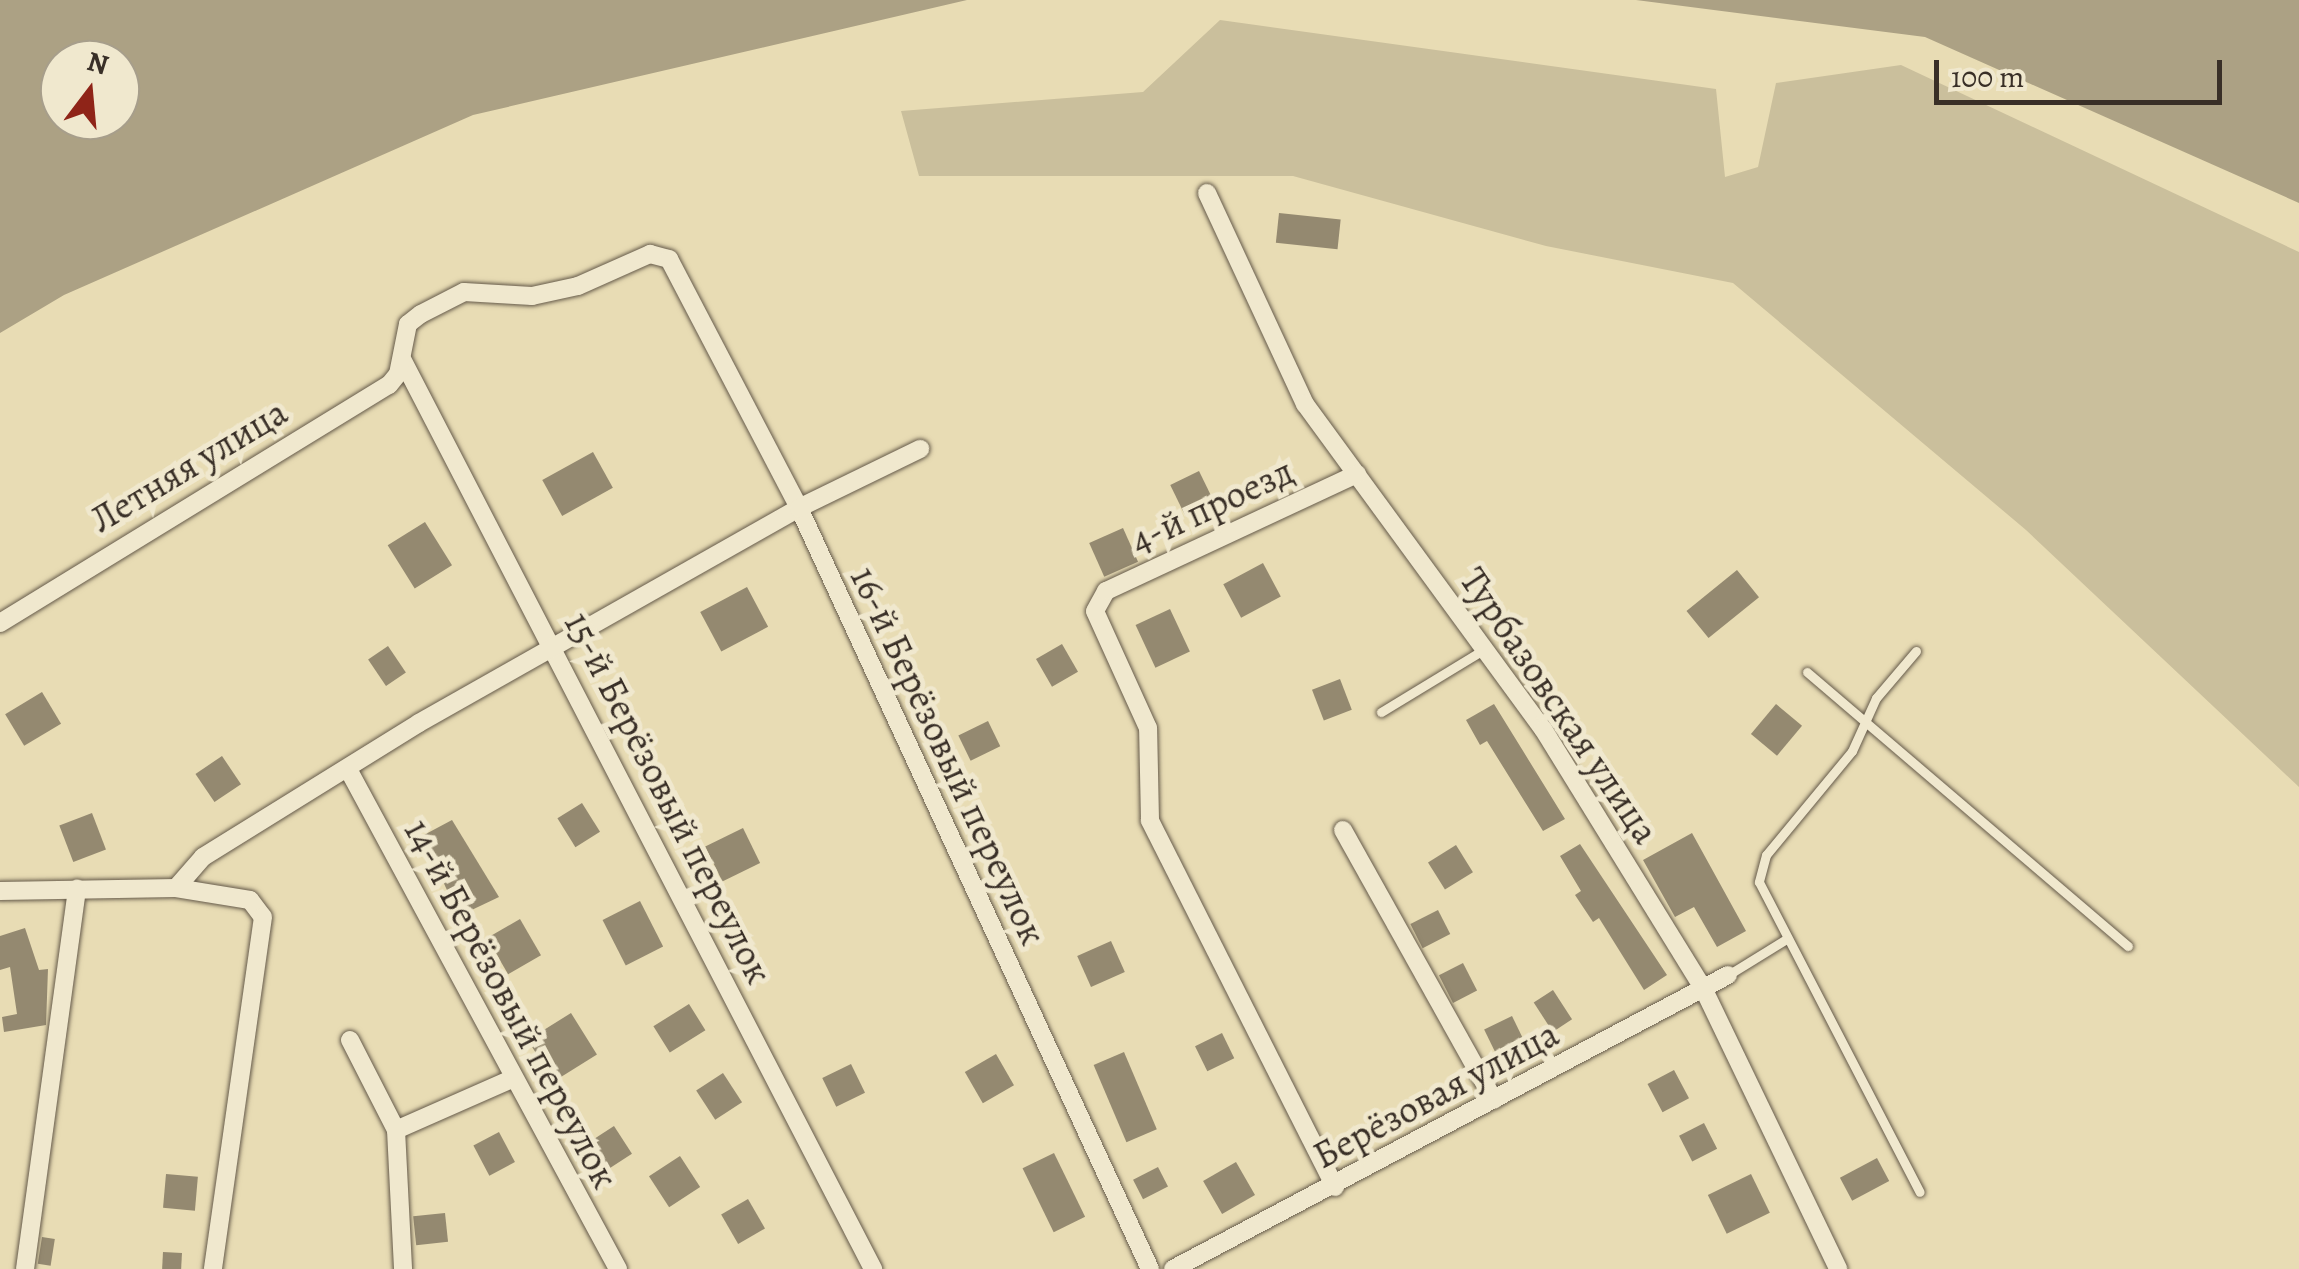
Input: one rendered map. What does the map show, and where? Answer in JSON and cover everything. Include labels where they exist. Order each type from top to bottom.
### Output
[{"type":"street","name":"Турбазовская улица","points":[[1206,192],[1305,404],[1486,648],[1704,990],[1838,1269]]},
{"type":"street","name":"Летняя улица","points":[[0,623],[388,384],[402,359],[408,324],[464,292],[555,292],[650,254],[669,259],[680,274]]},
{"type":"street","name":"16-й Берёзовый переулок","points":[[680,274],[799,508],[1150,1269]]},
{"type":"street","name":"15-й Берёзовый переулок","points":[[402,359],[873,1269]]},
{"type":"street","points":[[176,888],[203,857],[552,645],[799,508],[920,449]]},
{"type":"street","name":"4-й проезд","points":[[1335,1186],[1150,820],[1148,728],[1095,612],[1097,600],[1358,474]]},
{"type":"street","name":"14-й Берёзовый переулок","points":[[348,769],[618,1269]]},
{"type":"street","points":[[1343,830],[1494,1100]]},
{"type":"street","points":[[0,892],[176,888],[250,900],[263,917],[214,1269]]},
{"type":"street","points":[[25,1269],[77,889]]},
{"type":"street","name":"Берёзовая улица","points":[[1173,1269],[1728,976]]},
{"type":"street","points":[[350,1040],[396,1130],[403,1269]]},
{"type":"street","points":[[396,1130],[514,1078]]},
{"type":"lane","points":[[1381,712],[1486,648]]},
{"type":"lane","points":[[1916,651],[1876,698],[1866,723],[1761,868],[1759,882],[1920,1192]]},
{"type":"lane","points":[[1807,672],[2128,946]]},
{"type":"lane","points":[[1728,976],[1788,938]]},
{"type":"shaded area","points":[[0,0],[967,0],[473,115],[64,295],[0,333]]},
{"type":"shaded area","points":[[1636,0],[2299,0],[2299,203],[1925,37]]},
{"type":"shaded area","points":[[1220,20],[1716,89],[1725,177],[1758,167],[1776,83],[1901,65],[2299,252],[2299,787],[2026,530],[1733,283],[1546,246],[1293,176],[919,176],[901,111],[1143,92]]},
{"type":"building","points":[[1279,213],[1341,219],[1338,249],[1276,243]]},
{"type":"building","points":[[593,452],[613,488],[562,516],[542,480]]},
{"type":"building","points":[[1199,471],[1214,502],[1185,516],[1170,485]]},
{"type":"building","points":[[425,522],[452,565],[415,589],[388,545]]},
{"type":"building","points":[[1123,528],[1138,562],[1104,577],[1089,543]]},
{"type":"building","points":[[1263,563],[1281,597],[1241,618],[1223,584]]},
{"type":"building","points":[[1737,570],[1759,597],[1709,638],[1686,611]]},
{"type":"building","points":[[747,587],[768,627],[721,652],[700,612]]},
{"type":"building","points":[[1170,609],[1190,652],[1155,668],[1136,625]]},
{"type":"building","points":[[1062,644],[1078,672],[1052,687],[1036,659]]},
{"type":"building","points":[[388,646],[406,673],[386,686],[368,659]]},
{"type":"building","points":[[1340,679],[1352,710],[1324,721],[1312,690]]},
{"type":"building","points":[[42,692],[61,724],[24,746],[5,714]]},
{"type":"building","points":[[1494,704],[1565,819],[1543,831],[1487,741],[1480,745],[1466,720]]},
{"type":"building","points":[[1776,704],[1802,726],[1777,756],[1751,734]]},
{"type":"building","points":[[988,721],[1000,746],[971,761],[958,735]]},
{"type":"building","points":[[222,756],[241,784],[214,802],[195,774]]},
{"type":"building","points":[[582,803],[600,832],[575,847],[557,818]]},
{"type":"building","points":[[92,813],[106,849],[73,862],[59,826]]},
{"type":"building","points":[[452,820],[499,897],[459,916],[422,836]]},
{"type":"building","points":[[743,828],[760,863],[722,881],[705,846]]},
{"type":"building","points":[[1692,833],[1746,931],[1717,947],[1694,907],[1675,917],[1643,860]]},
{"type":"building","points":[[1580,844],[1667,975],[1644,990],[1599,918],[1593,922],[1575,895],[1581,891],[1560,856]]},
{"type":"building","points":[[1456,845],[1473,872],[1445,890],[1428,862]]},
{"type":"building","points":[[640,901],[663,946],[626,966],[603,920]]},
{"type":"building","points":[[1438,910],[1450,934],[1423,948],[1410,924]]},
{"type":"building","points":[[520,919],[541,955],[508,974],[487,938]]},
{"type":"building","points":[[25,928],[39,970],[48,969],[46,1025],[4,1032],[2,1017],[17,1014],[10,967],[0,970],[0,936]]},
{"type":"building","points":[[1111,941],[1125,972],[1091,987],[1077,956]]},
{"type":"building","points":[[1463,963],[1477,991],[1453,1003],[1439,975]]},
{"type":"building","points":[[1553,990],[1572,1019],[1553,1032],[1534,1003]]},
{"type":"building","points":[[689,1004],[705,1030],[670,1053],[653,1026]]},
{"type":"building","points":[[571,1013],[597,1055],[554,1082],[528,1040]]},
{"type":"building","points":[[1512,1016],[1526,1045],[1498,1058],[1484,1030]]},
{"type":"building","points":[[1222,1033],[1234,1058],[1207,1071],[1195,1046]]},
{"type":"building","points":[[1124,1052],[1157,1129],[1126,1142],[1094,1065]]},
{"type":"building","points":[[996,1054],[1014,1085],[983,1103],[965,1072]]},
{"type":"building","points":[[851,1064],[865,1093],[836,1107],[822,1078]]},
{"type":"building","points":[[1674,1070],[1689,1098],[1663,1112],[1648,1084]]},
{"type":"building","points":[[723,1073],[742,1102],[715,1120],[696,1090]]},
{"type":"building","points":[[1704,1123],[1717,1149],[1692,1162],[1679,1136]]},
{"type":"building","points":[[614,1126],[632,1154],[603,1172],[585,1145]]},
{"type":"building","points":[[499,1132],[515,1162],[489,1176],[473,1146]]},
{"type":"building","points":[[1054,1153],[1085,1217],[1054,1232],[1023,1168]]},
{"type":"building","points":[[680,1156],[700,1187],[669,1207],[649,1176]]},
{"type":"building","points":[[1877,1158],[1889,1181],[1852,1201],[1840,1178]]},
{"type":"building","points":[[1236,1162],[1255,1195],[1222,1214],[1203,1181]]},
{"type":"building","points":[[1158,1167],[1168,1187],[1143,1199],[1133,1180]]},
{"type":"building","points":[[166,1174],[198,1177],[195,1211],[163,1208]]},
{"type":"building","points":[[1751,1174],[1770,1213],[1727,1234],[1708,1195]]},
{"type":"building","points":[[748,1199],[765,1228],[738,1244],[721,1214]]},
{"type":"building","points":[[445,1213],[448,1242],[416,1245],[413,1216]]},
{"type":"building","points":[[42,1237],[55,1239],[51,1266],[38,1264]]},
{"type":"building","points":[[163,1252],[182,1253],[181,1269],[162,1269]]}]
